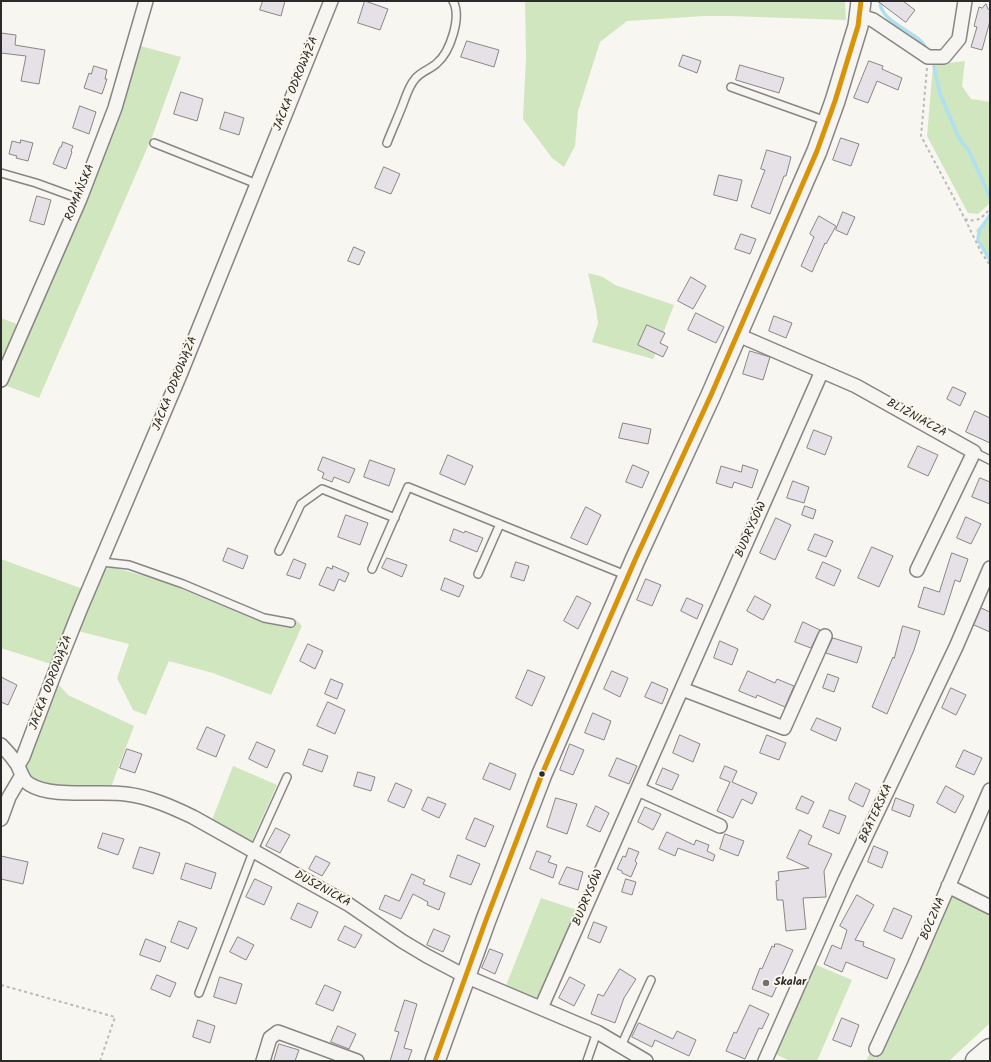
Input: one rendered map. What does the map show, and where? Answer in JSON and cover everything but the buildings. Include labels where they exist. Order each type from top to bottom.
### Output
[{"type":"highway","points":[[977,1061],[990,1050]]},
{"type":"street","name":"ROMAŃSKA","points":[[1,380],[80,199],[115,108],[146,1]]},
{"type":"street","name":"JACKA ODROWĄŻA","points":[[1,819],[54,675],[80,610],[102,562],[180,375],[330,1]]},
{"type":"street","points":[[861,8],[873,20],[928,57],[944,57],[958,38],[965,1]]},
{"type":"street","points":[[435,1061],[542,774],[628,576],[738,335],[798,198],[828,122],[858,26],[861,8]]},
{"type":"street","name":"BLIŹNIACZA","points":[[738,335],[856,386],[974,452]]},
{"type":"street","name":"BUDRYSÓW","points":[[541,1008],[822,371]]},
{"type":"street","points":[[917,570],[974,452]]},
{"type":"street","name":"BRATERSKA","points":[[765,1061],[845,880],[956,647],[990,568]]},
{"type":"street","points":[[682,690],[784,728],[825,636]]},
{"type":"street","name":"DUSZNICKA","points":[[1,745],[10,754],[28,784],[40,789],[57,792],[127,794],[169,806],[193,817],[348,904],[402,941],[466,976],[597,1032],[646,1061]]},
{"type":"street","points":[[638,789],[720,826]]},
{"type":"street","name":"BOCZNA","points":[[876,1049],[990,790]]},
{"type":"street","points":[[948,886],[990,907]]},
{"type":"street","points":[[264,1061],[270,1038],[278,1032],[357,1061]]},
{"type":"lane","points":[[387,143],[408,91],[415,78],[438,62],[446,52],[453,36],[456,17],[453,1]]},
{"type":"lane","points":[[730,87],[828,122]]},
{"type":"lane","points":[[154,143],[257,184]]},
{"type":"lane","points":[[1,173],[36,183],[80,199]]},
{"type":"lane","points":[[974,452],[990,460]]},
{"type":"lane","points":[[372,569],[408,487],[628,576]]},
{"type":"lane","points":[[279,551],[301,504],[322,489],[395,518]]},
{"type":"lane","points":[[478,574],[500,524]]},
{"type":"lane","points":[[102,562],[129,565],[184,584],[264,618],[291,623]]},
{"type":"lane","points":[[199,992],[253,852],[288,776]]},
{"type":"lane","points":[[621,1046],[651,980]]},
{"type":"lane","points":[[587,1061],[597,1032]]},
{"type":"path","points":[[928,57],[921,136],[981,252],[990,265]]},
{"type":"path","points":[[965,219],[972,221],[978,220],[990,209]]},
{"type":"path","points":[[1,985],[115,1017],[100,1061]]},
{"type":"green space","points":[[525,1],[845,1],[846,20],[705,16],[627,21],[600,42],[578,111],[575,146],[564,167],[552,158],[523,119],[526,57]]},
{"type":"green space","points":[[137,45],[181,57],[152,137],[39,398],[2,384]]},
{"type":"green space","points":[[965,61],[962,86],[971,99],[990,102],[990,203],[978,214],[968,213],[927,136],[933,65]]},
{"type":"green space","points":[[990,217],[990,257],[985,250],[976,230]]},
{"type":"green space","points":[[588,273],[603,277],[615,285],[674,305],[653,359],[592,342],[598,323]]},
{"type":"green space","points":[[1,318],[19,325],[1,365]]},
{"type":"green space","points":[[1,559],[83,589],[54,665],[1,648]]},
{"type":"green space","points":[[111,567],[157,579],[264,623],[289,628],[295,619],[302,626],[271,695],[213,673],[169,661],[146,715],[133,710],[117,678],[129,644],[78,631],[104,570]]},
{"type":"green space","points":[[58,684],[68,695],[134,726],[111,787],[59,787],[49,785],[33,780],[26,770],[27,760]]},
{"type":"green space","points":[[233,766],[277,785],[251,843],[212,820]]},
{"type":"green space","points":[[951,894],[990,915],[990,1023],[949,1061],[866,1061],[870,1053],[879,1055],[917,973]]},
{"type":"green space","points":[[541,898],[577,910],[540,1001],[505,988]]},
{"type":"green space","points":[[814,964],[852,980],[817,1061],[790,1061],[775,1054]]},
{"type":"waterway","points":[[880,1],[886,16],[915,36],[926,48]]},
{"type":"waterway","points":[[934,66],[940,94],[960,140],[969,151],[990,197]]},
{"type":"waterway","points":[[990,215],[979,231],[978,240],[990,260]]},
{"type":"transit line","points":[[435,1061],[486,920],[542,774],[635,560],[711,395],[817,151],[835,101],[858,26],[861,1]]},
{"type":"place","name":"Skalar","points":[[766,983]]}]
